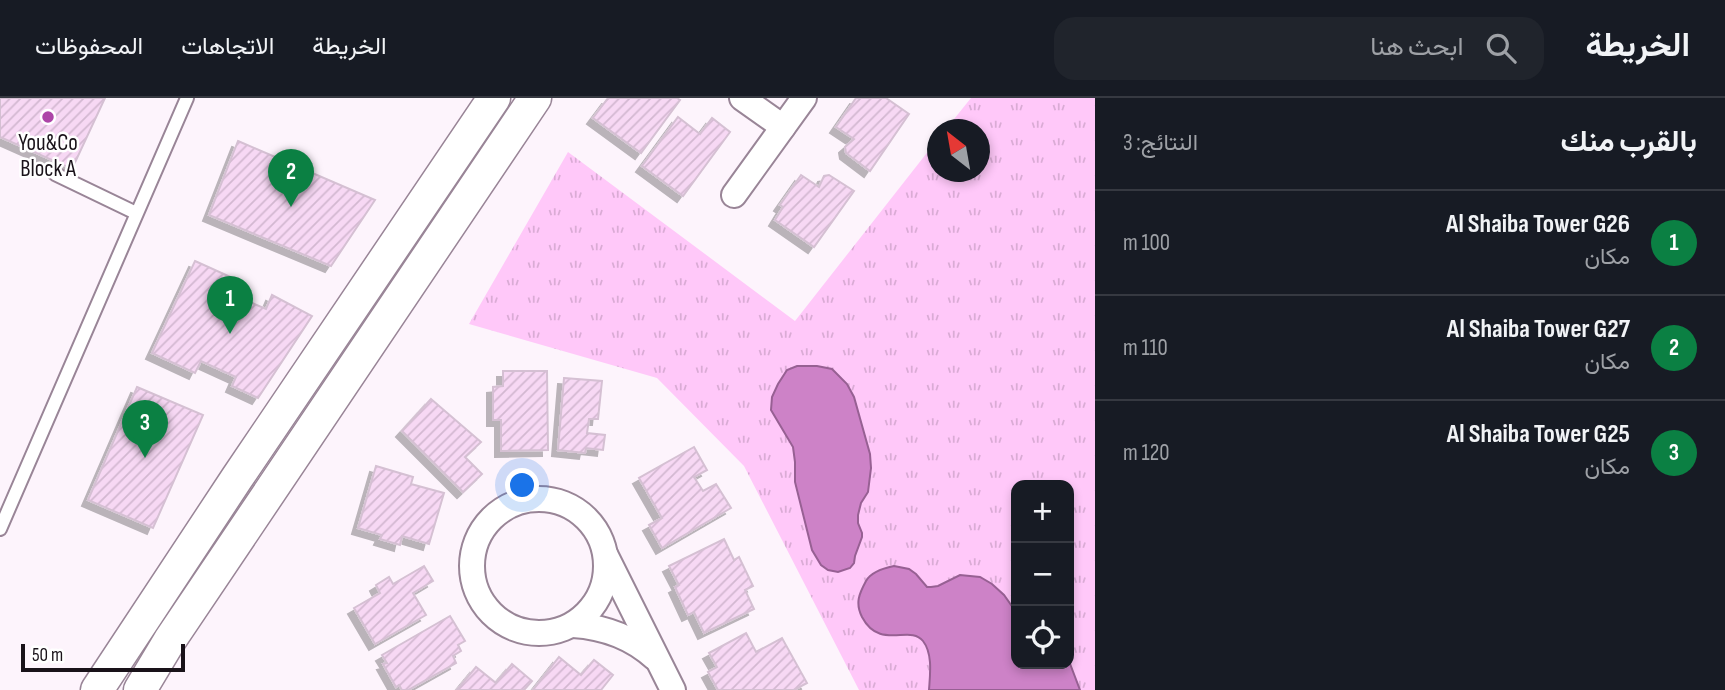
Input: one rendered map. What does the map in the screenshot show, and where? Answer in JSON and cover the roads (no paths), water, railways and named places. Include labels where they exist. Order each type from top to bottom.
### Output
[{"type":"street","points":[[97,690],[494,98]]},
{"type":"street","points":[[140,690],[170,640],[535,98]]},
{"type":"street","points":[[742,98],[783,127]]},
{"type":"street","points":[[734,195],[804,98]]},
{"type":"street","points":[[606,555],[607,572],[597,602],[573,625],[556,632],[539,634],[504,624],[490,613],[474,582],[472,564],[475,546],[494,516],[509,506],[527,500],[545,499],[578,511],[591,523],[601,538],[606,555],[673,690]]},
{"type":"street","points":[[573,625],[619,634],[646,650],[658,661]]},
{"type":"lane","points":[[0,528],[187,98]]},
{"type":"lane","points":[[55,174],[136,214]]},
{"type":"place","name":"You&Co Block A","points":[[48,117]]},
{"type":"place","name":"Al Shaiba Tower G27","points":[[291,207]]},
{"type":"place","name":"Al Shaiba Tower G26","points":[[230,334]]},
{"type":"place","name":"Al Shaiba Tower G25","points":[[145,458]]}]
